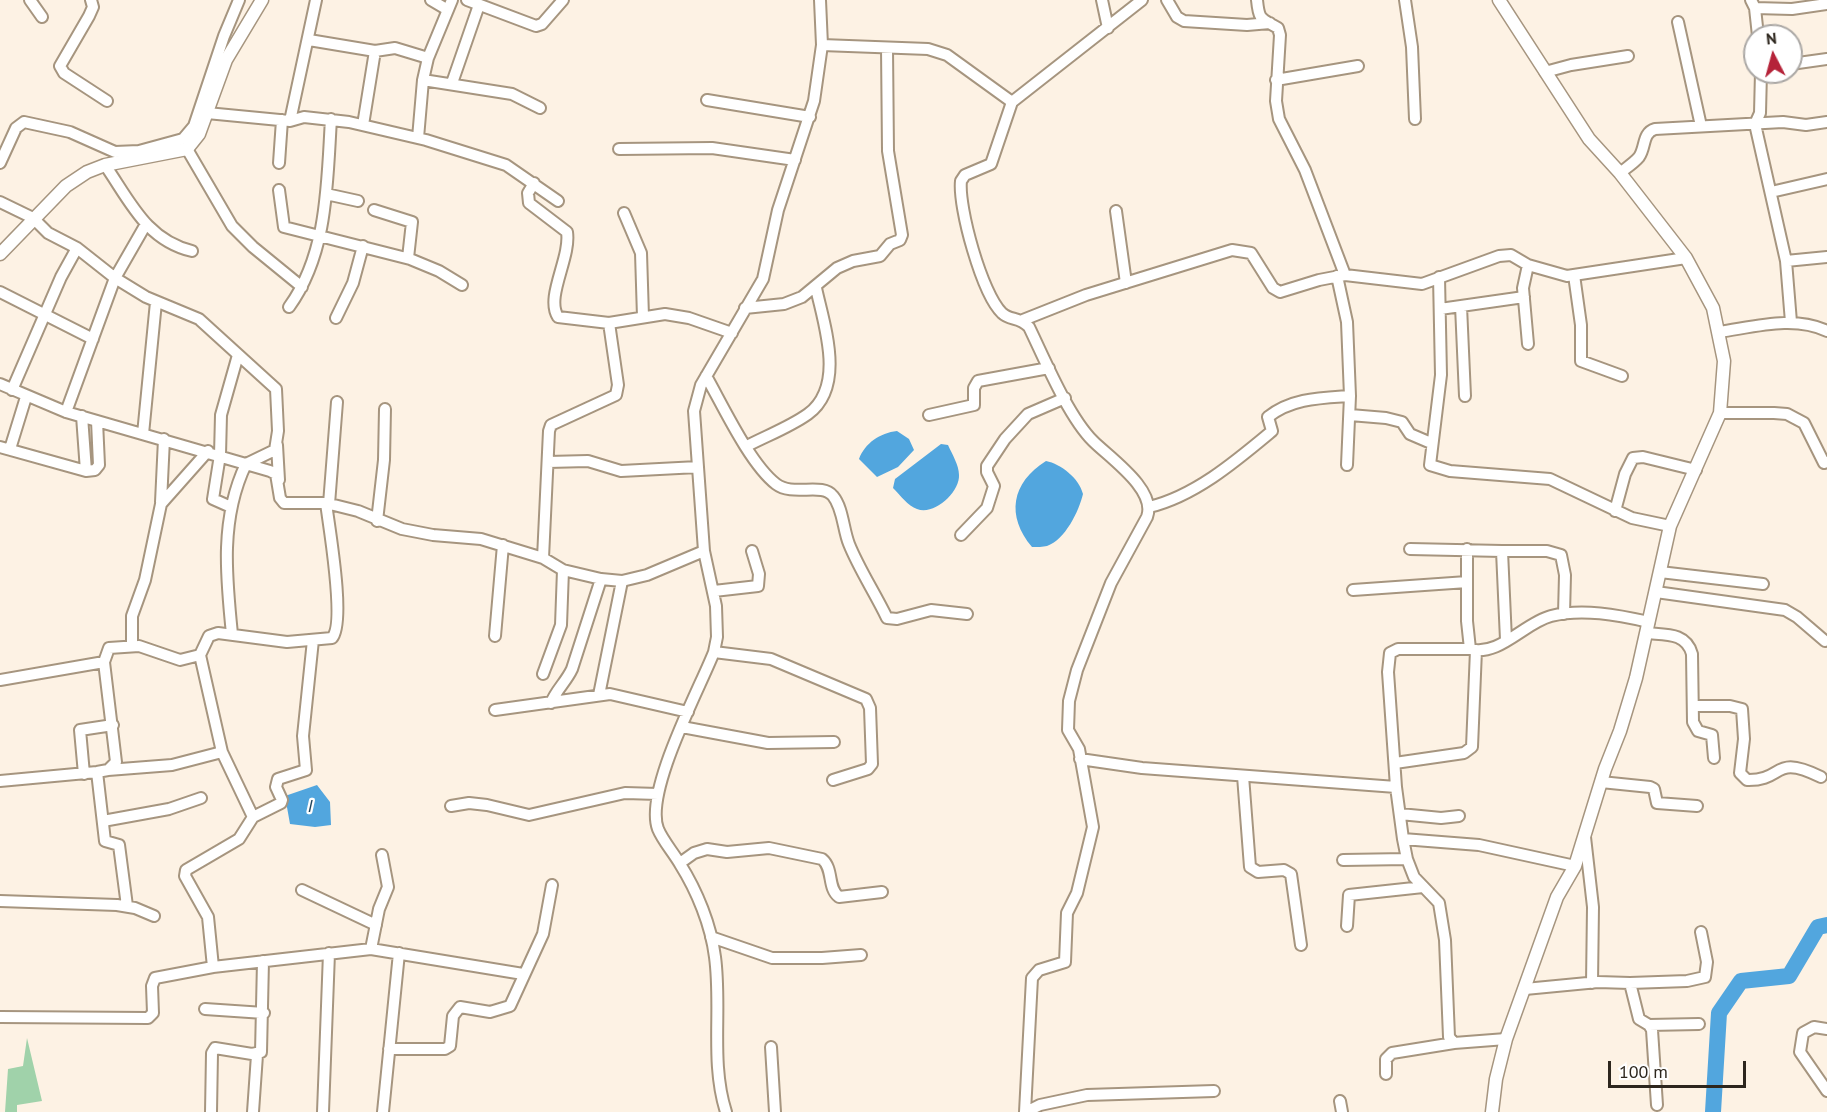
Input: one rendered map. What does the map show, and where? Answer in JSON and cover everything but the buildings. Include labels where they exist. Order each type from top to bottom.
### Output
[{"type":"street","points":[[30,0],[42,17]]},
{"type":"street","points":[[91,0],[93,7],[89,16],[60,66],[64,73],[106,101]]},
{"type":"street","points":[[0,163],[16,128],[24,122],[70,132],[115,153],[139,151],[183,139],[194,126],[218,53],[239,0]]},
{"type":"street","points":[[0,254],[66,186],[87,172],[105,165],[187,149],[199,134],[226,60],[262,0]]},
{"type":"street","points":[[279,164],[286,120],[309,40],[316,0]]},
{"type":"street","points":[[418,138],[423,80],[428,58],[450,5],[431,0]]},
{"type":"street","points":[[467,0],[536,26],[542,24],[563,0]]},
{"type":"street","points":[[726,1112],[721,1095],[718,1069],[717,973],[711,937],[680,863],[657,823],[658,794],[681,727],[714,652],[717,621],[714,591],[704,551],[694,411],[706,376],[763,279],[778,210],[810,117],[822,45],[820,0]]},
{"type":"street","points":[[1101,0],[1108,28]]},
{"type":"street","points":[[1142,0],[1012,102],[991,164],[965,175],[960,186],[964,219],[996,306],[1004,315],[1023,320],[1126,283],[1232,250],[1251,253],[1273,288],[1280,292],[1341,276],[1422,284],[1499,256],[1511,255],[1528,265],[1567,276],[1686,258]]},
{"type":"street","points":[[1167,0],[1177,17],[1184,21],[1247,25],[1271,23]]},
{"type":"street","points":[[1257,0],[1258,15],[1278,28],[1280,35],[1276,80],[1279,119],[1305,170],[1341,276],[1347,322],[1350,396],[1347,465]]},
{"type":"street","points":[[1405,0],[1412,47],[1415,119]]},
{"type":"street","points":[[1492,1112],[1496,1079],[1506,1039],[1557,897],[1575,866],[1620,730],[1656,592],[1670,526],[1720,413],[1724,361],[1713,308],[1686,258],[1620,173],[1589,139],[1499,0]]},
{"type":"street","points":[[452,83],[479,4]]},
{"type":"street","points":[[1756,24],[1753,4],[1827,4]]},
{"type":"street","points":[[1678,22],[1701,126]]},
{"type":"street","points":[[309,40],[375,51],[395,48],[428,58]]},
{"type":"street","points":[[822,45],[928,49],[947,55],[1012,102]]},
{"type":"street","points":[[745,308],[784,304],[816,288],[837,268],[853,261],[880,255],[890,244],[900,240],[902,235],[888,151],[887,48]]},
{"type":"street","points":[[363,125],[375,51]]},
{"type":"street","points":[[1545,72],[1572,65],[1629,56]]},
{"type":"street","points":[[1803,62],[1827,59]]},
{"type":"street","points":[[1276,80],[1359,66]]},
{"type":"street","points":[[423,80],[512,94],[540,108]]},
{"type":"street","points":[[1761,84],[1760,113],[1755,124],[1786,261],[1791,322]]},
{"type":"street","points":[[707,100],[810,117]]},
{"type":"street","points":[[207,113],[286,120],[304,117],[331,119],[418,138],[497,162],[534,183],[558,201]]},
{"type":"street","points":[[289,307],[302,287],[321,235],[331,119]]},
{"type":"street","points":[[1620,173],[1638,158],[1649,131],[1701,126],[1783,122],[1806,125],[1827,122]]},
{"type":"street","points":[[619,149],[712,148],[795,160]]},
{"type":"street","points":[[187,149],[232,226],[253,247],[302,287]]},
{"type":"street","points":[[105,165],[146,224],[169,244],[192,251]]},
{"type":"street","points":[[1771,192],[1827,179]]},
{"type":"street","points":[[534,183],[528,193],[529,203],[567,232],[562,271],[553,303],[558,317],[609,323],[665,314],[732,333]]},
{"type":"street","points":[[279,190],[284,227],[408,258],[439,271],[462,285]]},
{"type":"street","points":[[326,194],[358,201]]},
{"type":"street","points":[[0,202],[33,218],[48,233],[77,248],[116,278],[156,302],[199,319],[276,389],[280,498],[284,503],[328,503],[358,511],[377,521],[433,535],[481,539],[543,558],[563,570],[601,579],[622,581],[647,575],[704,551]]},
{"type":"street","points":[[374,210],[412,222],[408,258]]},
{"type":"street","points":[[1116,211],[1126,283]]},
{"type":"street","points":[[624,213],[641,253],[643,317]]},
{"type":"street","points":[[66,412],[116,278],[146,224]]},
{"type":"street","points":[[336,318],[353,283],[363,246]]},
{"type":"street","points":[[12,390],[46,317],[61,277],[77,248]]},
{"type":"street","points":[[1786,261],[1827,257]]},
{"type":"street","points":[[1528,265],[1524,297],[1528,344]]},
{"type":"street","points":[[1574,275],[1581,326],[1581,361],[1622,376]]},
{"type":"street","points":[[1439,276],[1441,375],[1428,461],[1434,468],[1550,479],[1632,519],[1670,526]]},
{"type":"street","points":[[747,446],[809,414],[823,399],[830,377],[826,333],[816,288]]},
{"type":"street","points":[[0,292],[93,339]]},
{"type":"street","points":[[1440,309],[1524,297]]},
{"type":"street","points":[[143,434],[156,302]]},
{"type":"street","points":[[1461,306],[1465,396]]},
{"type":"street","points":[[1023,320],[1065,398],[1091,438],[1120,464],[1144,494],[1149,507],[1147,517],[1112,583],[1077,670],[1066,721],[1068,730],[1079,749],[1093,827],[1077,893],[1067,913],[1065,962],[1039,970],[1032,978],[1025,1112],[1040,1105],[1087,1095],[1214,1091]]},
{"type":"street","points":[[1719,332],[1791,322],[1818,326],[1827,331]]},
{"type":"street","points":[[543,558],[551,425],[604,403],[618,391],[609,323]]},
{"type":"street","points":[[231,507],[213,500],[220,455],[221,415],[238,355]]},
{"type":"street","points":[[929,415],[974,405],[974,388],[978,381],[1049,368]]},
{"type":"street","points":[[706,376],[747,446],[776,484],[786,490],[800,492],[825,490],[832,496],[849,546],[887,618],[897,620],[931,610],[967,614]]},
{"type":"street","points":[[0,384],[26,397],[66,412],[208,451],[276,474],[279,480]]},
{"type":"street","points":[[1149,507],[1173,501],[1220,472],[1272,431],[1268,417],[1276,410],[1305,400],[1350,396]]},
{"type":"street","points":[[26,397],[5,448],[86,471],[99,468],[97,421]]},
{"type":"street","points":[[961,536],[987,508],[994,486],[987,472],[987,466],[1005,439],[1028,414],[1065,398]]},
{"type":"street","points":[[253,817],[222,752],[200,655],[209,636],[218,633],[271,642],[332,638],[338,623],[328,503],[337,402]]},
{"type":"street","points":[[377,521],[384,460],[385,409]]},
{"type":"street","points":[[1720,413],[1787,414],[1804,423],[1818,456],[1824,463],[1827,462]]},
{"type":"street","points":[[1350,415],[1402,422],[1410,434],[1431,443]]},
{"type":"street","points":[[82,416],[86,471]]},
{"type":"street","points":[[132,646],[132,616],[145,580],[161,504],[164,440]]},
{"type":"street","points":[[246,464],[270,455],[275,450],[277,441]]},
{"type":"street","points":[[161,504],[208,451]]},
{"type":"street","points":[[1615,511],[1627,468],[1633,458],[1643,457],[1696,470]]},
{"type":"street","points":[[548,462],[588,461],[621,471],[698,467]]},
{"type":"street","points":[[232,634],[227,537],[231,507],[246,464]]},
{"type":"street","points":[[495,636],[503,545]]},
{"type":"street","points":[[1410,549],[1547,551],[1561,555],[1565,574],[1564,614]]},
{"type":"street","points":[[1395,763],[1464,753],[1472,747],[1473,649],[1467,632],[1467,549]]},
{"type":"street","points":[[714,591],[758,585],[759,574],[752,551]]},
{"type":"street","points":[[1502,551],[1506,640]]},
{"type":"street","points":[[543,674],[561,625],[563,570]]},
{"type":"street","points":[[1660,572],[1763,584]]},
{"type":"street","points":[[551,703],[556,690],[568,679],[601,579]]},
{"type":"street","points":[[599,694],[622,581]]},
{"type":"street","points":[[1353,590],[1467,582]]},
{"type":"street","points":[[1656,592],[1785,610],[1797,616],[1825,641]]},
{"type":"street","points":[[1454,1043],[1449,1031],[1445,940],[1438,903],[1414,877],[1403,839],[1396,787],[1388,672],[1390,653],[1398,649],[1473,649],[1506,640],[1548,617],[1564,614],[1604,614],[1680,637],[1689,644],[1695,728],[1712,735],[1714,758]]},
{"type":"street","points":[[213,967],[208,917],[185,876],[186,870],[239,839],[253,817],[281,803],[282,800],[276,787],[278,779],[306,770],[303,736],[313,639]]},
{"type":"street","points":[[103,771],[116,762],[104,662],[109,648],[132,646],[154,650],[180,660],[200,655]]},
{"type":"street","points":[[714,652],[771,659],[866,699],[870,708],[872,764],[868,769],[834,780]]},
{"type":"street","points":[[0,680],[104,662]]},
{"type":"street","points":[[495,710],[599,694],[623,695],[688,712]]},
{"type":"street","points":[[1693,706],[1730,706],[1742,709],[1744,739],[1740,773],[1747,780],[1761,779],[1786,766],[1793,765],[1821,777]]},
{"type":"street","points":[[84,774],[80,730],[113,725]]},
{"type":"street","points":[[681,727],[768,743],[834,742]]},
{"type":"street","points":[[0,781],[165,766],[222,752]]},
{"type":"street","points":[[1080,759],[1142,768],[1396,787]]},
{"type":"street","points":[[103,771],[105,841],[119,845],[127,906]]},
{"type":"street","points":[[1243,776],[1250,867],[1258,872],[1284,870],[1292,874],[1301,945]]},
{"type":"street","points":[[1601,782],[1650,787],[1654,789],[1657,803],[1697,806]]},
{"type":"street","points":[[451,806],[469,803],[529,814],[552,812],[573,804],[625,793],[658,794]]},
{"type":"street","points":[[103,820],[169,809],[201,798]]},
{"type":"street","points":[[1400,814],[1441,818],[1459,816]]},
{"type":"street","points":[[1585,836],[1592,897],[1592,983]]},
{"type":"street","points":[[1403,839],[1479,845],[1575,866]]},
{"type":"street","points":[[680,863],[694,853],[706,849],[727,852],[769,848],[822,859],[828,864],[833,890],[839,897],[882,892]]},
{"type":"street","points":[[371,949],[388,887],[382,855]]},
{"type":"street","points":[[1343,860],[1407,859]]},
{"type":"street","points":[[389,1049],[445,1049],[450,1046],[456,1010],[464,1007],[490,1012],[510,1006],[543,934],[552,885]]},
{"type":"street","points":[[1347,926],[1349,895],[1423,887]]},
{"type":"street","points":[[302,890],[376,925]]},
{"type":"street","points":[[0,901],[127,906],[154,916]]},
{"type":"street","points":[[1525,989],[1592,983],[1687,981],[1706,977],[1707,962],[1701,932]]},
{"type":"street","points":[[711,937],[772,958],[861,955]]},
{"type":"street","points":[[0,1017],[148,1018],[153,1013],[152,986],[155,978],[213,967],[371,949],[523,974]]},
{"type":"street","points":[[323,1112],[329,953]]},
{"type":"street","points":[[383,1112],[399,953]]},
{"type":"street","points":[[253,1112],[257,1055],[261,1052],[264,1013],[263,961]]},
{"type":"street","points":[[1630,983],[1639,1019],[1649,1025],[1699,1024]]},
{"type":"street","points":[[205,1009],[264,1013]]},
{"type":"street","points":[[1649,1025],[1657,1105]]},
{"type":"street","points":[[1827,1029],[1814,1027],[1803,1033],[1800,1052],[1827,1091]]},
{"type":"street","points":[[1386,1074],[1386,1059],[1392,1053],[1454,1043],[1506,1039]]},
{"type":"street","points":[[771,1047],[775,1112]]},
{"type":"street","points":[[211,1112],[212,1053],[215,1048],[257,1055]]},
{"type":"green space","points":[[27,1038],[42,1101],[17,1105],[17,1112],[5,1112],[8,1069],[23,1066]]},
{"type":"water","points":[[897,431],[909,439],[914,450],[898,467],[877,477],[859,459],[865,448],[874,440]]},
{"type":"water","points":[[941,444],[948,445],[955,460],[959,471],[958,482],[951,495],[938,506],[924,510],[914,508],[893,488],[895,479]]},
{"type":"water","points":[[1046,461],[1058,465],[1069,473],[1078,483],[1083,494],[1075,516],[1060,538],[1047,546],[1032,547],[1018,524],[1016,501],[1025,479]]},
{"type":"water","name":"I","points":[[317,785],[330,802],[331,825],[315,827],[290,824],[285,796]]},
{"type":"waterway","points":[[1713,1112],[1719,1013],[1741,981],[1789,976],[1818,927],[1827,925]]}]
